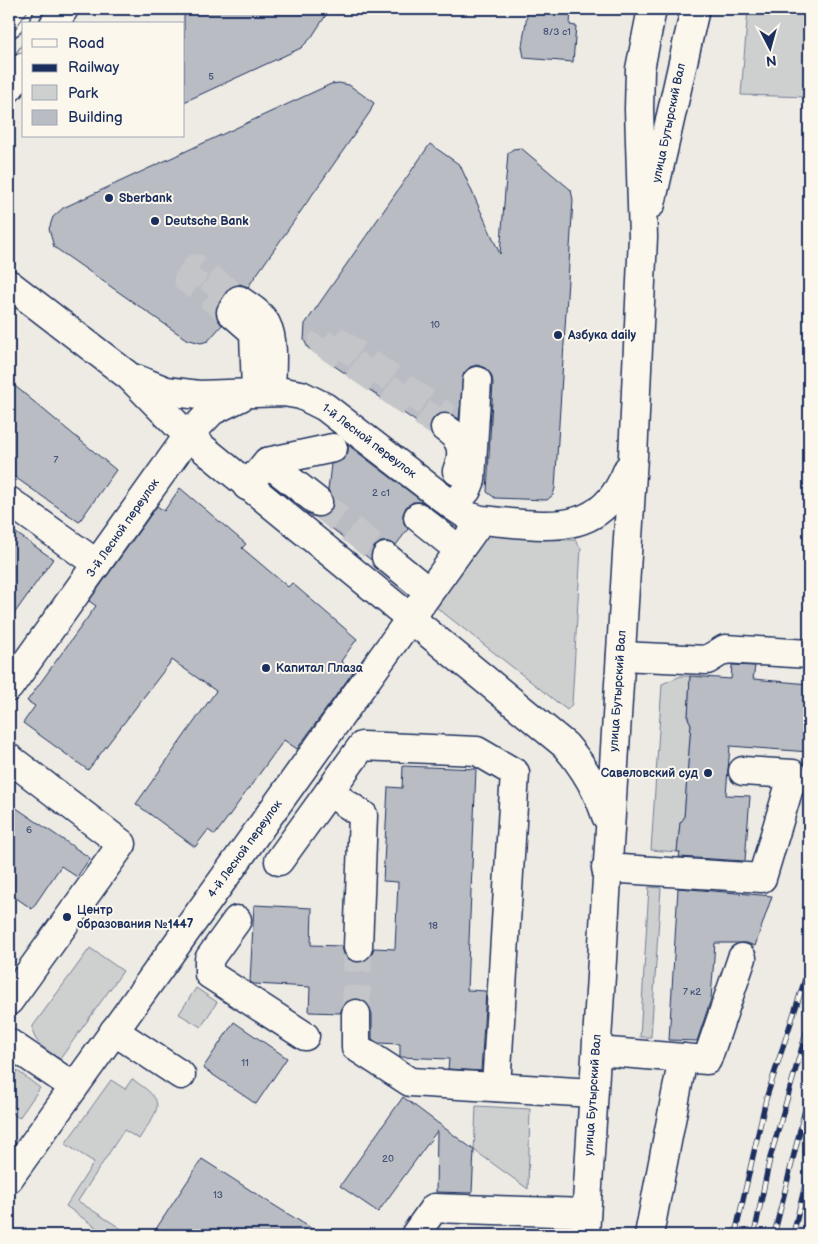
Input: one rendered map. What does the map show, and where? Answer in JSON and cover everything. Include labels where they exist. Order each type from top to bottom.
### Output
[{"type":"street","points":[[9,23],[19,9]]},
{"type":"street","points":[[55,22],[64,9]]},
{"type":"street","name":"улица Бутырский Вал","points":[[586,1224],[608,824],[621,656],[633,456],[643,237],[639,109],[640,69],[645,35],[652,9]]},
{"type":"street","name":"улица Бутырский Вал","points":[[643,237],[695,9]]},
{"type":"street","points":[[9,88],[22,70]]},
{"type":"street","name":"1-й Лесной переулок","points":[[9,284],[130,377],[188,436],[247,486],[565,745],[580,762],[594,784],[608,824]]},
{"type":"street","name":"1-й Лесной переулок","points":[[130,377],[166,392],[198,395],[264,392],[301,394],[325,407],[468,516],[481,520],[563,524],[580,523],[604,508],[621,488],[633,456]]},
{"type":"street","points":[[446,500],[469,486],[472,473],[477,381]]},
{"type":"street","name":"3-й Лесной переулок","points":[[9,687],[188,436],[212,411],[237,398],[264,392]]},
{"type":"street","points":[[446,500],[458,471],[461,458],[461,444],[446,423],[474,435]]},
{"type":"street","points":[[247,486],[278,460],[333,448]]},
{"type":"street","points":[[278,460],[323,496]]},
{"type":"street","points":[[9,501],[97,564]]},
{"type":"street","points":[[418,517],[459,550]]},
{"type":"street","points":[[411,618],[481,520]]},
{"type":"street","points":[[391,551],[433,586]]},
{"type":"street","name":"4-й Лесной переулок","points":[[9,1178],[411,618]]},
{"type":"street","points":[[621,656],[707,660],[725,649],[809,654]]},
{"type":"street","points":[[279,861],[362,746],[477,751],[515,774],[496,1087]]},
{"type":"street","points":[[9,758],[122,844],[9,1001]]},
{"type":"street","points":[[606,868],[762,878],[793,774],[743,771]]},
{"type":"street","points":[[329,792],[363,815],[358,947]]},
{"type":"street","points":[[237,920],[209,959],[209,974],[305,1036]]},
{"type":"street","points":[[181,939],[209,959]]},
{"type":"street","points":[[597,1051],[708,1060],[742,958]]},
{"type":"street","points":[[356,1014],[356,1047],[410,1082],[593,1094]]},
{"type":"street","points":[[114,1030],[181,1075]]},
{"type":"street","points":[[9,1043],[74,1087]]},
{"type":"street","points":[[650,1235],[684,1058]]},
{"type":"street","points":[[415,1235],[434,1208],[586,1224]]},
{"type":"green space","points":[[748,9],[809,9],[809,97],[741,95]]},
{"type":"green space","points":[[491,530],[530,539],[575,540],[581,548],[572,704],[567,710],[436,607]]},
{"type":"green space","points":[[681,676],[690,676],[688,718],[691,724],[684,818],[680,823],[677,852],[651,850],[662,684]]},
{"type":"green space","points":[[649,887],[661,888],[651,1037],[640,1037]]},
{"type":"green space","points":[[90,948],[123,971],[60,1059],[38,1042],[33,1032],[33,1026]]},
{"type":"green space","points":[[196,988],[217,1002],[201,1027],[179,1014]]},
{"type":"green space","points":[[9,1069],[19,1072],[40,1088],[19,1118],[9,1111]]},
{"type":"green space","points":[[132,1079],[156,1100],[156,1112],[139,1139],[124,1130],[78,1201],[131,1235],[98,1235],[101,1231],[66,1206],[94,1162],[65,1144],[111,1080],[125,1089]]},
{"type":"green space","points":[[476,1106],[530,1109],[528,1189],[474,1150]]},
{"type":"building","points":[[184,9],[330,9],[311,38],[301,48],[185,102]]},
{"type":"building","points":[[528,9],[571,9],[570,25],[576,26],[573,62],[524,58],[522,46]]},
{"type":"building","points":[[331,84],[349,85],[374,103],[370,112],[248,287],[240,284],[232,286],[226,291],[216,310],[217,318],[222,325],[208,341],[201,343],[186,339],[54,247],[49,229],[53,217],[63,208]]},
{"type":"building","points":[[430,144],[460,165],[500,254],[508,153],[513,149],[521,148],[571,190],[573,200],[555,488],[553,495],[547,500],[495,498],[487,492],[493,382],[491,374],[485,368],[477,365],[470,367],[464,373],[459,419],[447,413],[439,414],[432,419],[430,431],[308,348],[304,340],[305,324]]},
{"type":"building","points":[[9,381],[116,470],[79,522],[9,473]]},
{"type":"building","points":[[348,445],[423,502],[413,502],[406,507],[403,515],[404,523],[408,529],[396,545],[381,542],[374,547],[371,560],[318,517],[330,512],[333,505],[333,497],[328,490],[331,464],[344,459],[348,452]]},
{"type":"building","name":"Капитал Плаза","points":[[180,488],[246,544],[242,548],[288,587],[292,583],[357,639],[341,661],[353,672],[297,749],[284,740],[215,835],[208,830],[195,847],[136,804],[216,691],[172,660],[88,770],[23,723],[35,706],[27,701],[96,606],[89,601],[157,506],[164,511]]},
{"type":"building","points":[[9,528],[53,559],[9,621]]},
{"type":"building","name":"Савеловский cуд","points":[[732,665],[755,666],[753,679],[809,684],[809,752],[730,746],[726,795],[750,796],[745,861],[679,857],[680,852],[677,852],[680,823],[684,818],[691,724],[688,718],[690,676],[731,679]]},
{"type":"building","points":[[403,766],[476,769],[467,990],[486,991],[481,1071],[448,1069],[449,1059],[400,1057],[400,1044],[378,1043],[372,1039],[372,1014],[369,1006],[363,1000],[356,998],[349,1000],[343,1006],[340,1013],[309,1012],[310,987],[254,984],[250,982],[254,905],[312,908],[311,945],[342,946],[344,955],[358,963],[366,961],[374,948],[395,949],[398,882],[383,881],[388,787],[402,788]]},
{"type":"building","points":[[9,803],[90,858],[77,877],[61,866],[32,909],[9,893]]},
{"type":"building","points":[[678,888],[772,896],[755,946],[747,943],[715,943],[711,999],[697,1041],[669,1040]]},
{"type":"building","points":[[234,1022],[287,1058],[256,1104],[203,1068]]},
{"type":"building","points":[[403,1097],[474,1150],[472,1193],[436,1192],[437,1131],[378,1212],[340,1186]]},
{"type":"building","points":[[202,1159],[264,1199],[322,1235],[152,1235]]},
{"type":"tunnel","points":[[231,312],[188,280],[196,268],[239,300]]},
{"type":"tunnel","points":[[445,428],[322,342],[327,334],[448,418]]},
{"type":"tunnel","points":[[318,502],[386,557]]},
{"type":"tunnel","points":[[356,1014],[358,947]]},
{"type":"tram line","points":[[9,38],[29,9]]},
{"type":"tram line","points":[[38,22],[47,9]]},
{"type":"tram line","points":[[9,63],[22,45]]},
{"type":"railway","points":[[735,1235],[766,1099],[809,967]]},
{"type":"railway","points":[[754,1235],[770,1158],[809,1023]]},
{"type":"railway","points":[[774,1235],[809,1094]]},
{"type":"railway","points":[[793,1235],[809,1169]]},
{"type":"place","name":"Sberbank","points":[[109,198]]},
{"type":"place","name":"Deutsche Bank","points":[[155,221]]},
{"type":"place","name":"Азбука daily","points":[[558,335]]},
{"type":"place","name":"Капитал Плаза","points":[[266,668]]},
{"type":"place","name":"Савеловский cуд","points":[[708,773]]},
{"type":"place","name":"Центр образования №1447","points":[[67,917]]}]
